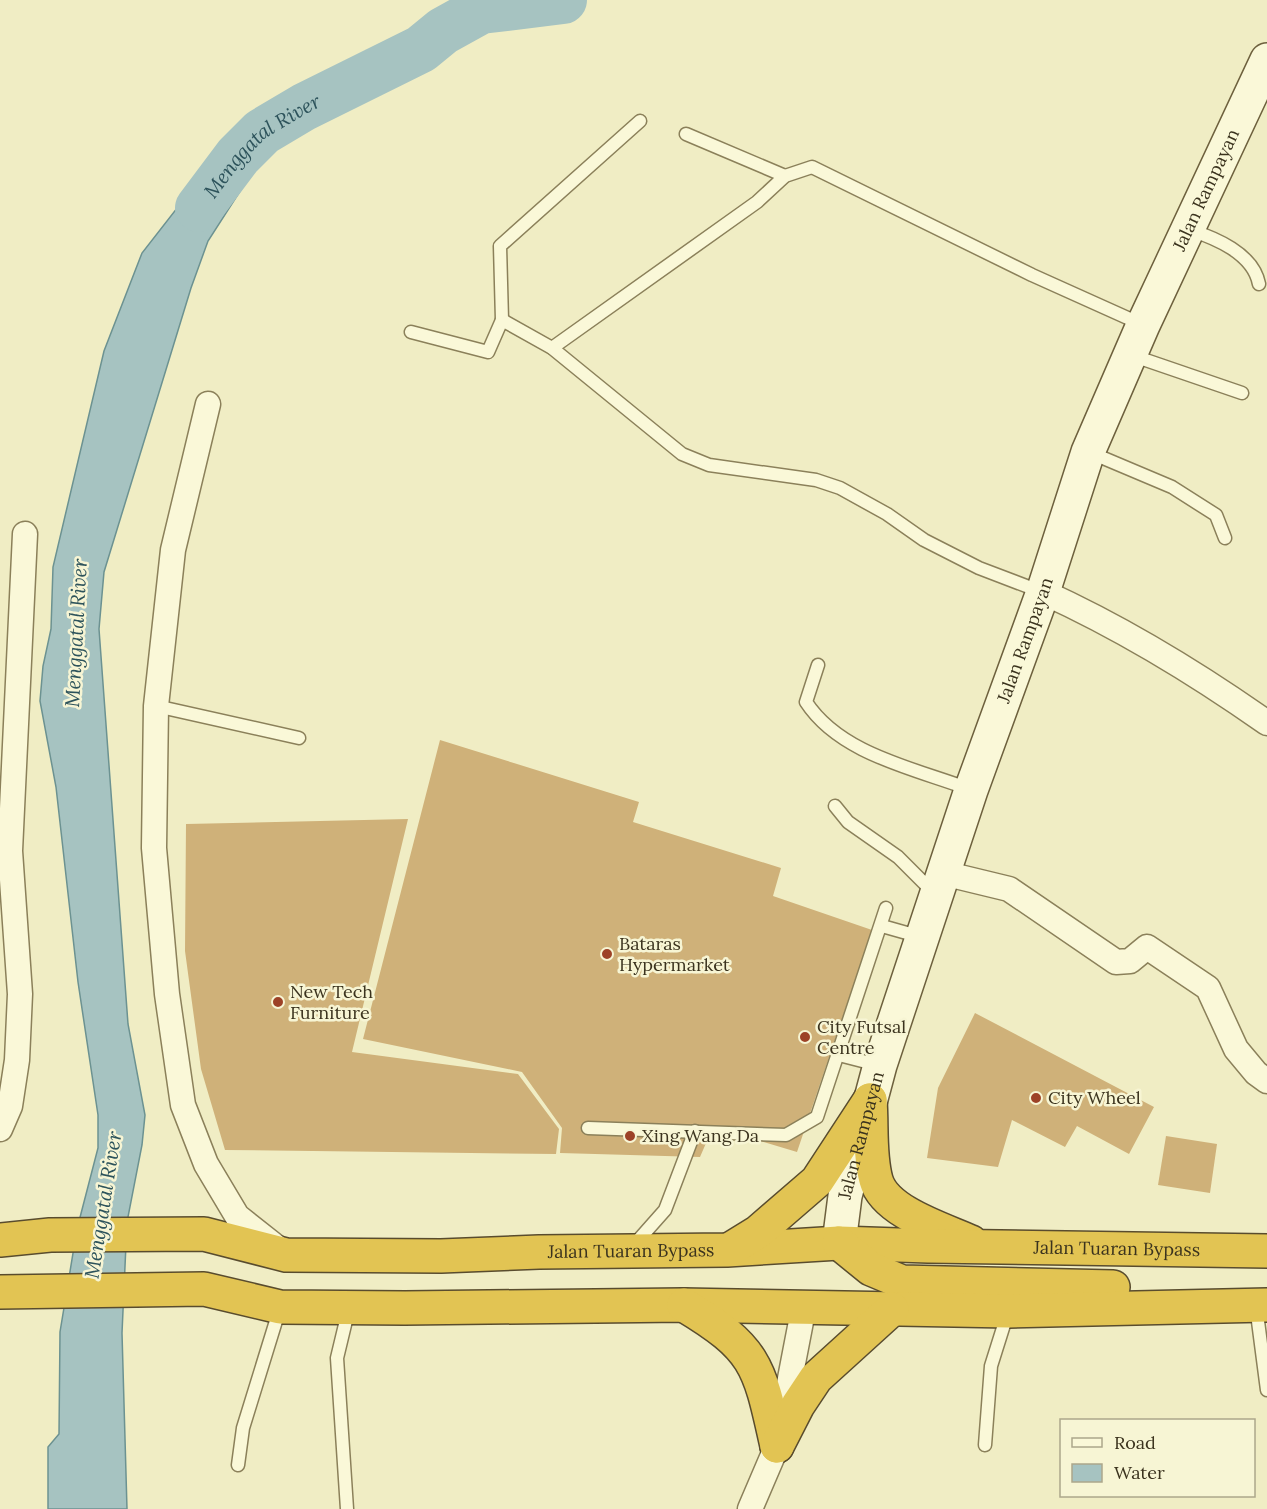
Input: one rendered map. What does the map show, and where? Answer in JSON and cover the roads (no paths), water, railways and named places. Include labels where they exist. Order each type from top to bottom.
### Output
[{"type":"highway","points":[[870,1100],[876,1179],[882,1194],[891,1203],[907,1212],[982,1247]]},
{"type":"highway","points":[[727,1250],[758,1232],[817,1181],[870,1100]]},
{"type":"highway","name":"Jalan Tuaran Bypass","points":[[0,1240],[50,1235],[204,1234],[286,1255],[441,1257],[539,1252],[627,1253],[727,1250],[840,1243],[1267,1251]]},
{"type":"highway","points":[[840,1243],[871,1269],[902,1282],[1110,1287],[1263,1298]]},
{"type":"highway","points":[[0,1292],[50,1289],[204,1289],[280,1307],[683,1305],[1009,1311],[1263,1298]]},
{"type":"highway","points":[[683,1305],[723,1329],[746,1351],[759,1375],[777,1446]]},
{"type":"highway","points":[[777,1446],[798,1404],[816,1378],[892,1309]]},
{"type":"street","name":"Jalan Rampayan","points":[[840,1243],[844,1196],[880,1065],[971,790],[1043,592],[1088,452],[1136,340],[1267,60]]},
{"type":"street","points":[[208,404],[173,550],[156,706],[154,848],[167,994],[183,1105],[206,1164],[237,1216],[286,1255]]},
{"type":"street","points":[[0,1129],[10,1106],[17,1060],[20,994],[5,847],[25,534]]},
{"type":"street","points":[[1043,592],[1088,613],[1185,667],[1267,723]]},
{"type":"street","points":[[940,884],[1009,889],[1116,962],[1130,961],[1148,947],[1208,988],[1236,1049],[1256,1073],[1267,1081]]},
{"type":"street","points":[[750,1509],[777,1446],[804,1306]]},
{"type":"lane","points":[[411,332],[488,352],[502,320],[500,246],[640,121]]},
{"type":"lane","points":[[686,134],[785,176]]},
{"type":"lane","points":[[552,348],[757,202],[785,176],[812,167],[1032,275],[1136,340],[1242,393]]},
{"type":"lane","points":[[1187,229],[1211,236],[1244,258],[1257,273],[1259,284]]},
{"type":"lane","points":[[502,320],[552,348],[682,454],[709,465],[816,480],[840,488],[887,514],[924,540],[979,568],[1043,592]]},
{"type":"lane","points":[[1088,452],[1172,487],[1216,515],[1226,538]]},
{"type":"lane","points":[[818,665],[806,702],[815,715],[856,747],[971,790]]},
{"type":"lane","points":[[156,706],[299,738]]},
{"type":"lane","points":[[835,806],[848,822],[940,884]]},
{"type":"lane","points":[[588,1128],[786,1135],[817,1117],[882,926],[886,908]]},
{"type":"lane","points":[[882,926],[922,937]]},
{"type":"lane","points":[[839,1055],[880,1065]]},
{"type":"lane","points":[[627,1253],[664,1210],[695,1131]]},
{"type":"lane","points":[[1263,1298],[1267,1390]]},
{"type":"lane","points":[[238,1465],[243,1428],[280,1307]]},
{"type":"lane","points":[[347,1509],[337,1358],[349,1307]]},
{"type":"lane","points":[[985,1445],[991,1366],[1009,1311]]},
{"type":"water","points":[[227,144],[255,168],[208,241],[191,288],[104,572],[99,629],[128,1024],[145,1115],[142,1145],[127,1222],[122,1333],[127,1509],[48,1509],[48,1447],[59,1434],[60,1332],[77,1229],[98,1148],[98,1115],[78,982],[56,787],[40,701],[43,666],[51,629],[53,567],[104,351],[142,253]]},
{"type":"waterway","name":"Menggatal River","points":[[199,208],[238,156],[262,132],[304,107],[421,49],[443,31],[481,10],[563,0]]},
{"type":"place","name":"Bataras Hypermarket","points":[[607,954]]},
{"type":"place","name":"New Tech Furniture","points":[[278,1002]]},
{"type":"place","name":"City Futsal Centre","points":[[805,1037]]},
{"type":"place","name":"City Wheel","points":[[1036,1098]]},
{"type":"place","name":"Xing Wang Da","points":[[630,1136]]}]
